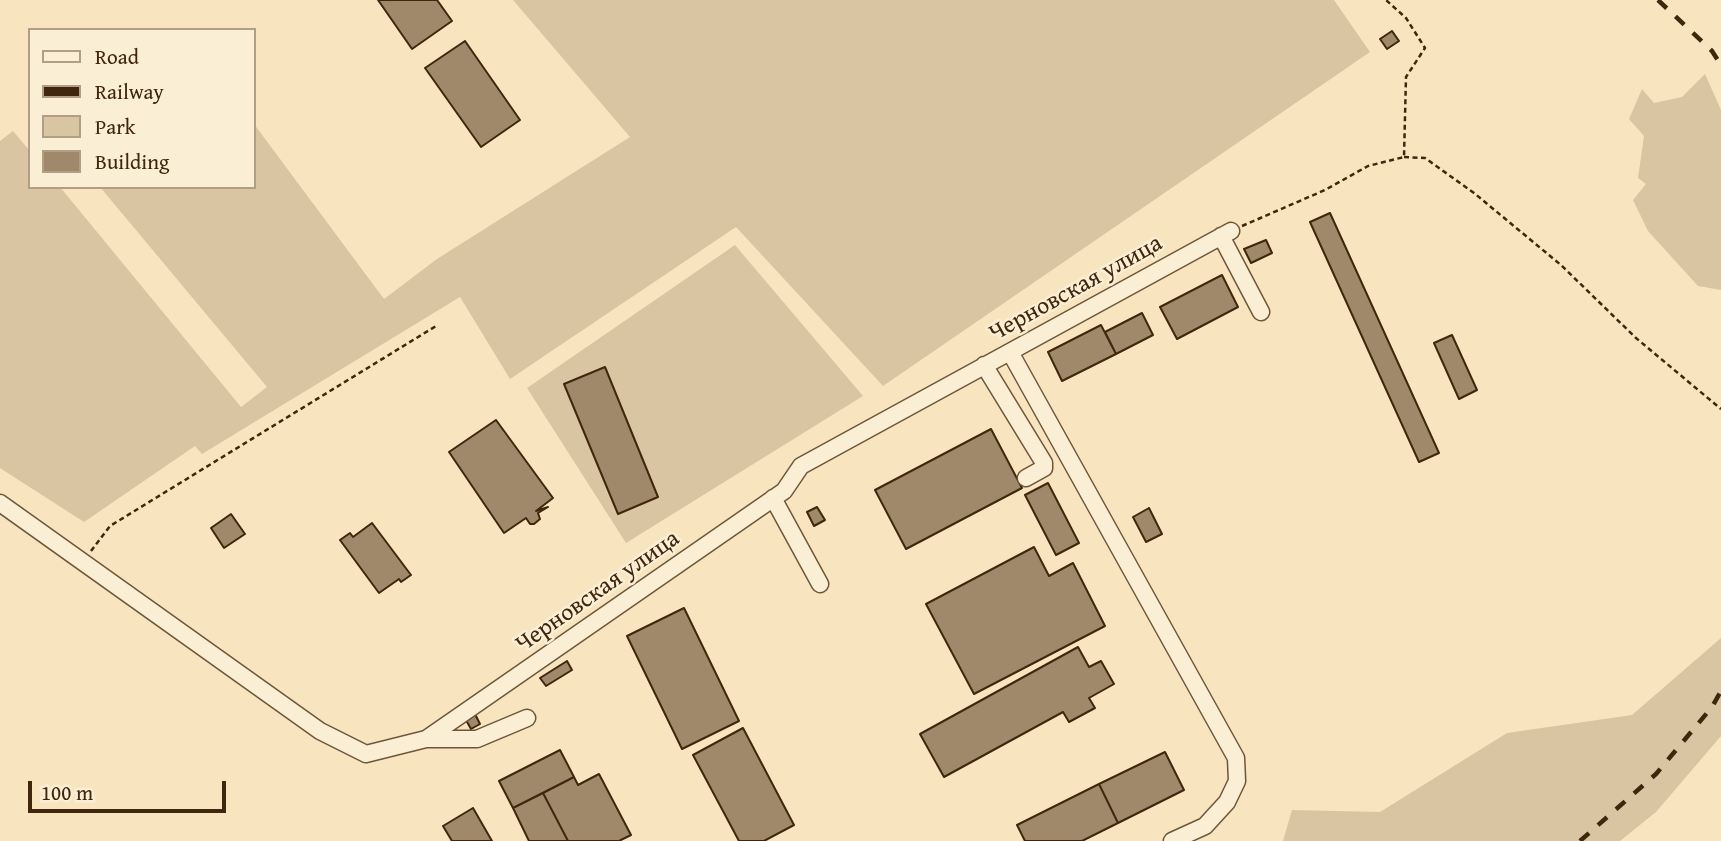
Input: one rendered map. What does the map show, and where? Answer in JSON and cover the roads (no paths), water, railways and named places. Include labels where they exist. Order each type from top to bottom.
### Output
[{"type":"street","name":"Черновская улица","points":[[0,503],[320,731],[366,754],[426,739],[784,491],[801,466],[1226,233],[1261,312]]},
{"type":"street","points":[[1010,352],[1236,758],[1237,781],[1227,803],[1205,826],[1172,841]]},
{"type":"street","points":[[984,365],[1044,463],[1044,468],[1026,478]]},
{"type":"street","points":[[773,498],[820,584]]},
{"type":"street","points":[[426,739],[477,739],[527,718]]},
{"type":"railway","points":[[1658,0],[1712,51],[1721,65]]},
{"type":"railway","points":[[1580,841],[1656,774],[1712,707],[1721,691]]}]
